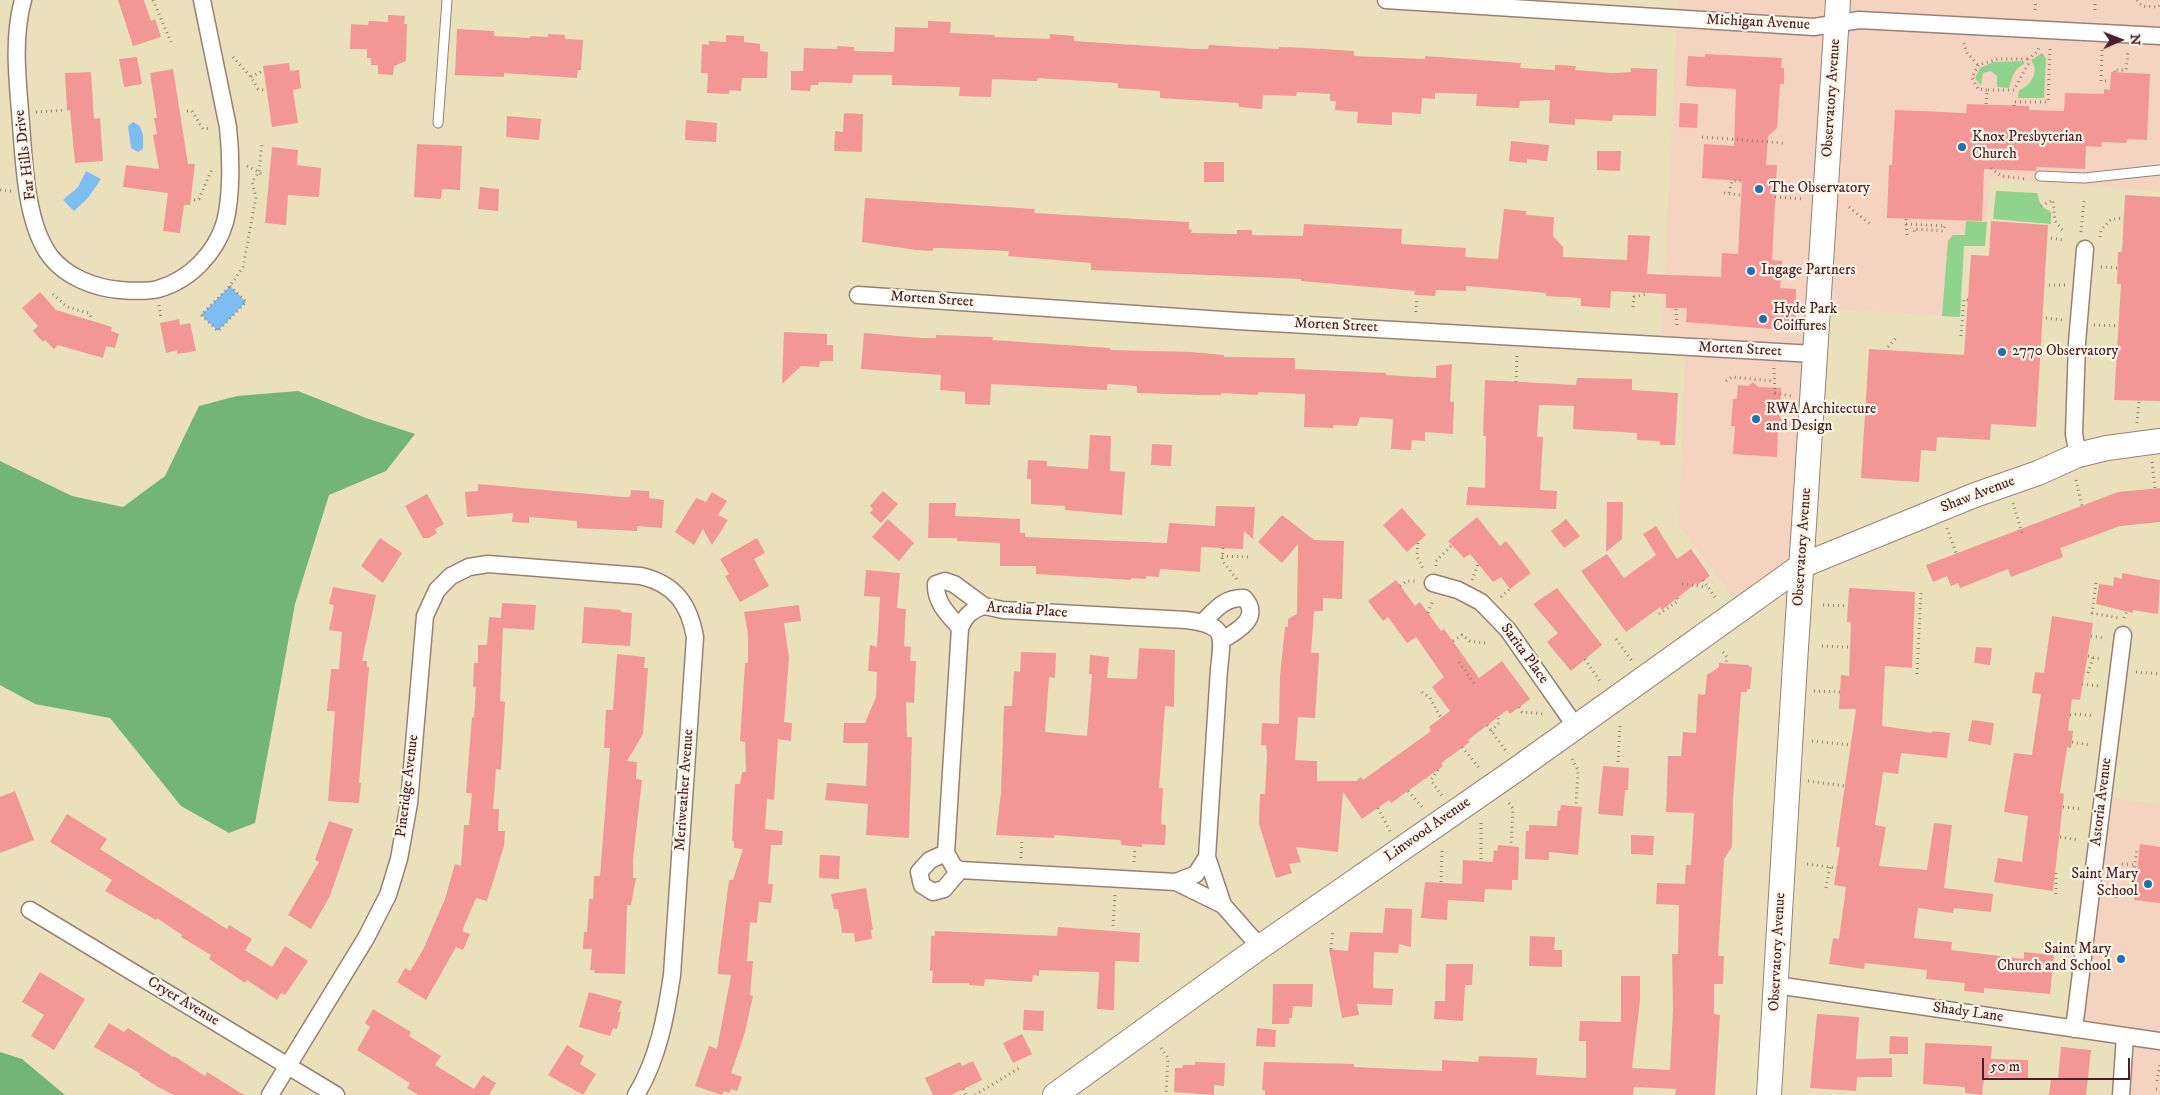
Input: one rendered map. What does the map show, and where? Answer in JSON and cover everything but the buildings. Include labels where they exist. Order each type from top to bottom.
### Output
[{"type":"main road","name":"Observatory Avenue","points":[[1769,1095],[1814,354],[1838,0]]},
{"type":"main road","name":"Shaw Avenue","points":[[1802,566],[1974,495],[2007,484],[2073,457],[2108,448],[2160,442]]},
{"type":"main road","name":"Linwood Avenue","points":[[1064,1093],[1260,947],[1517,769],[1802,566]]},
{"type":"street","name":"Far Hills Drive","points":[[23,0],[19,15],[16,59],[20,113],[27,190],[41,241],[51,257],[69,273],[106,289],[135,292],[158,289],[180,280],[195,269],[208,255],[218,239],[225,222],[228,203],[228,127],[202,0]]},
{"type":"street","name":"Michigan Avenue","points":[[1386,0],[1814,27],[1859,20],[2160,36]]},
{"type":"street","points":[[2073,457],[2071,322],[2085,249]]},
{"type":"street","name":"Morten Street","points":[[858,295],[1237,321],[1814,354]]},
{"type":"street","name":"Pineridge Avenue","points":[[270,1095],[366,938],[388,895],[410,803],[425,616],[432,598],[451,576],[469,567],[488,564],[572,570]]},
{"type":"street","name":"Meriweather Avenue","points":[[572,570],[641,576],[660,582],[676,593],[688,609],[692,618],[695,637],[672,976],[666,1012],[654,1056],[636,1095]]},
{"type":"street","points":[[984,606],[954,584],[944,581],[936,584],[935,594],[960,628],[946,853],[954,867],[960,870],[1176,882],[1223,905],[1260,947]]},
{"type":"street","name":"Sarita Place","points":[[1429,581],[1458,590],[1481,602],[1508,630],[1576,727]]},
{"type":"street","points":[[1222,640],[1238,631],[1248,620],[1252,612],[1250,605],[1244,598],[1235,597],[1221,604],[1203,622],[1218,630],[1222,640],[1218,669],[1207,857],[1223,905]]},
{"type":"street","name":"Arcadia Place","points":[[960,628],[974,609],[984,606],[1003,610],[1203,622]]},
{"type":"street","name":"Astoria Avenue","points":[[2074,1029],[2125,625]]},
{"type":"street","points":[[946,853],[930,860],[919,872],[922,885],[933,892],[944,889],[960,870]]},
{"type":"street","points":[[1176,882],[1196,874],[1207,857]]},
{"type":"street","name":"Cryer Avenue","points":[[30,910],[336,1095]]},
{"type":"street","name":"Shady Lane","points":[[1776,985],[2160,1041]]},
{"type":"street","points":[[2121,1095],[2125,1036]]},
{"type":"lane","points":[[438,124],[447,0]]},
{"type":"lane","points":[[2040,176],[2084,178],[2160,170]]},
{"type":"path","points":[[154,0],[172,42]]},
{"type":"path","points":[[2035,10],[2036,0]]},
{"type":"path","points":[[2095,0],[2095,10]]},
{"type":"path","points":[[2137,0],[2142,6],[2160,5]]},
{"type":"path","points":[[2150,7],[2150,13]]},
{"type":"path","points":[[1964,43],[1966,53],[1978,65]]},
{"type":"path","points":[[2028,58],[2028,64],[2014,90],[1978,89],[1972,78],[1978,65],[1998,59],[2028,58],[2038,51],[2040,46]]},
{"type":"path","points":[[2014,106],[2014,102],[2048,102],[2050,47]]},
{"type":"path","points":[[2102,50],[2101,81],[2110,81]]},
{"type":"path","points":[[2115,72],[2114,70],[2126,70],[2128,50]]},
{"type":"path","points":[[232,56],[251,77],[258,89],[266,90]]},
{"type":"path","points":[[251,77],[262,70]]},
{"type":"path","points":[[1986,104],[1987,90]]},
{"type":"path","points":[[20,113],[66,110]]},
{"type":"path","points":[[187,110],[192,111],[203,129],[228,127]]},
{"type":"path","points":[[1702,137],[1783,143]]},
{"type":"path","points":[[230,286],[246,302],[218,331],[202,315],[230,286],[244,267],[256,197],[252,182],[260,172],[262,143]]},
{"type":"path","points":[[194,200],[199,199],[214,165],[229,165]]},
{"type":"path","points":[[1991,168],[2001,176],[2039,180],[2040,176]]},
{"type":"path","points":[[1740,195],[1726,193],[1732,181],[1741,181]]},
{"type":"path","points":[[1775,197],[1804,199]]},
{"type":"path","points":[[2042,206],[2054,200],[2055,221],[2064,232]]},
{"type":"path","points":[[2084,201],[2081,232],[2085,249]]},
{"type":"path","points":[[1849,207],[1870,224]]},
{"type":"path","points":[[2100,237],[2101,230],[2111,219],[2124,218]]},
{"type":"path","points":[[1906,219],[1907,235]]},
{"type":"path","points":[[1906,224],[1945,226],[1943,231],[1914,229],[1915,235]]},
{"type":"path","points":[[2050,238],[2064,240]]},
{"type":"path","points":[[2049,285],[2066,285]]},
{"type":"path","points":[[53,294],[67,307],[89,314],[91,317]]},
{"type":"path","points":[[1633,307],[1634,297],[1647,294]]},
{"type":"path","points":[[1416,312],[1417,298]]},
{"type":"path","points":[[1961,336],[1964,299],[1968,300]]},
{"type":"path","points":[[1676,310],[1677,329]]},
{"type":"path","points":[[2046,318],[2119,326]]},
{"type":"path","points":[[1515,337],[1518,353],[1516,382]]},
{"type":"path","points":[[1888,346],[1897,337]]},
{"type":"path","points":[[2002,351],[2002,358]]},
{"type":"path","points":[[1774,368],[1773,381],[1775,393],[1792,396]]},
{"type":"path","points":[[1726,381],[1732,377],[1773,381]]},
{"type":"path","points":[[2073,457],[2082,506]]},
{"type":"path","points":[[2007,484],[2022,533]]},
{"type":"path","points":[[1418,543],[1417,557],[1429,581]]},
{"type":"path","points":[[1428,613],[1429,581],[1436,561],[1452,545]]},
{"type":"path","points":[[1223,548],[1222,560],[1238,580],[1244,598]]},
{"type":"path","points":[[1222,556],[1248,557]]},
{"type":"path","points":[[1472,581],[1478,564]]},
{"type":"path","points":[[1703,580],[1717,601]]},
{"type":"path","points":[[1400,586],[1407,581],[1429,581]]},
{"type":"path","points":[[2096,583],[2092,613],[2125,625],[2127,611]]},
{"type":"path","points":[[1682,584],[1707,587]]},
{"type":"path","points":[[1498,599],[1510,589]]},
{"type":"path","points":[[1918,674],[1921,592]]},
{"type":"path","points":[[1659,614],[1678,601],[1677,598]]},
{"type":"path","points":[[1823,605],[1848,606]]},
{"type":"path","points":[[1453,641],[1462,635],[1470,641],[1485,643]]},
{"type":"path","points":[[2091,636],[2103,638]]},
{"type":"path","points":[[1616,638],[1632,661]]},
{"type":"path","points":[[1822,646],[1850,648]]},
{"type":"path","points":[[1723,652],[1727,658],[1726,663]]},
{"type":"path","points":[[2088,656],[2101,659]]},
{"type":"path","points":[[2088,673],[2092,658]]},
{"type":"path","points":[[1585,660],[1601,683]]},
{"type":"path","points":[[1459,662],[1476,686]]},
{"type":"path","points":[[2136,672],[2160,674]]},
{"type":"path","points":[[2082,684],[2098,686]]},
{"type":"path","points":[[1422,692],[1430,698],[1441,718]]},
{"type":"path","points":[[1519,708],[1522,712],[1548,715]]},
{"type":"path","points":[[2070,716],[2078,714],[2094,716]]},
{"type":"path","points":[[1491,731],[1499,723],[1498,716]]},
{"type":"path","points":[[1487,725],[1517,769]]},
{"type":"path","points":[[1618,762],[1620,725]]},
{"type":"path","points":[[1790,739],[1851,745]]},
{"type":"path","points":[[2072,742],[2090,745]]},
{"type":"path","points":[[1462,747],[1480,768]]},
{"type":"path","points":[[1572,759],[1578,770],[1576,806]]},
{"type":"path","points":[[1438,770],[1431,780],[1453,813]]},
{"type":"path","points":[[1788,780],[1845,786]]},
{"type":"path","points":[[1408,791],[1423,808]]},
{"type":"path","points":[[1509,803],[1513,809],[1511,845]]},
{"type":"path","points":[[2063,806],[2082,810]]},
{"type":"path","points":[[1378,808],[1391,831]]},
{"type":"path","points":[[1481,823],[1481,859]]},
{"type":"path","points":[[2060,837],[2079,840]]},
{"type":"path","points":[[1134,865],[1135,849]]},
{"type":"path","points":[[2131,892],[2137,850]]},
{"type":"path","points":[[1441,882],[1442,851]]},
{"type":"path","points":[[1807,864],[1837,868]]},
{"type":"path","points":[[2122,864],[2135,865]]},
{"type":"path","points":[[1826,888],[1830,867]]},
{"type":"path","points":[[2121,871],[2137,873]]},
{"type":"path","points":[[2056,873],[2056,896]]},
{"type":"path","points":[[2116,892],[2116,898]]},
{"type":"path","points":[[1113,926],[1115,894]]},
{"type":"path","points":[[1331,949],[1333,928]]},
{"type":"path","points":[[1161,1048],[1168,1058],[1166,1095]]},
{"type":"path","points":[[2157,1082],[2160,1064]]},
{"type":"path","points":[[975,1095],[1021,1067]]},
{"type":"path","points":[[963,1089],[966,1095]]},
{"type":"shaded area","points":[[1678,0],[2160,0],[2160,191],[1990,178],[1985,246],[1964,246],[1960,317],[1818,308],[1801,566],[1742,610],[1679,525],[1685,347],[1661,345]]},
{"type":"shaded area","name":"Saint Mary Church and School","points":[[2103,796],[2160,805],[2160,1095],[2121,1095],[2125,1036],[2074,1029]]},
{"type":"green space","points":[[2042,53],[2046,58],[2044,98],[2018,98],[2019,90],[2033,78],[2035,69],[2031,60]]},
{"type":"green space","points":[[2024,61],[2024,64],[2014,74],[2009,88],[1997,87],[1997,76],[1991,71],[1983,73],[1981,85],[1975,78],[1980,68],[1993,62]]},
{"type":"green space","points":[[1996,191],[2037,193],[2041,206],[2051,212],[2051,224],[1993,219]]},
{"type":"green space","points":[[1966,221],[1987,222],[1985,246],[1964,246],[1960,317],[1942,316],[1948,241],[1953,235],[1965,235]]},
{"type":"green space","points":[[298,391],[366,418],[415,434],[386,471],[329,495],[295,604],[255,823],[229,833],[181,806],[110,718],[35,704],[0,685],[0,461],[72,496],[123,507],[165,476],[199,406],[237,396]]},
{"type":"green space","points":[[0,1052],[22,1059],[65,1095],[0,1095]]},
{"type":"water","points":[[133,122],[140,126],[143,135],[143,149],[138,152],[131,148],[128,126]]},
{"type":"water","points":[[86,171],[101,179],[88,198],[74,211],[63,200],[78,187]]},
{"type":"water","points":[[230,286],[246,302],[218,331],[201,315]]},
{"type":"place","name":"Knox Presbyterian Church","points":[[1962,147]]},
{"type":"place","name":"The Observatory","points":[[1759,189]]},
{"type":"place","name":"Ingage Partners","points":[[1751,271]]},
{"type":"place","name":"Hyde Park Coiffures","points":[[1763,319]]},
{"type":"place","name":"2770 Observatory","points":[[2002,352]]},
{"type":"place","name":"RWA Architecture and Design","points":[[1756,419]]},
{"type":"place","name":"Saint Mary School","points":[[2148,884]]},
{"type":"place","name":"Saint Mary Church and School","points":[[2121,959]]}]
